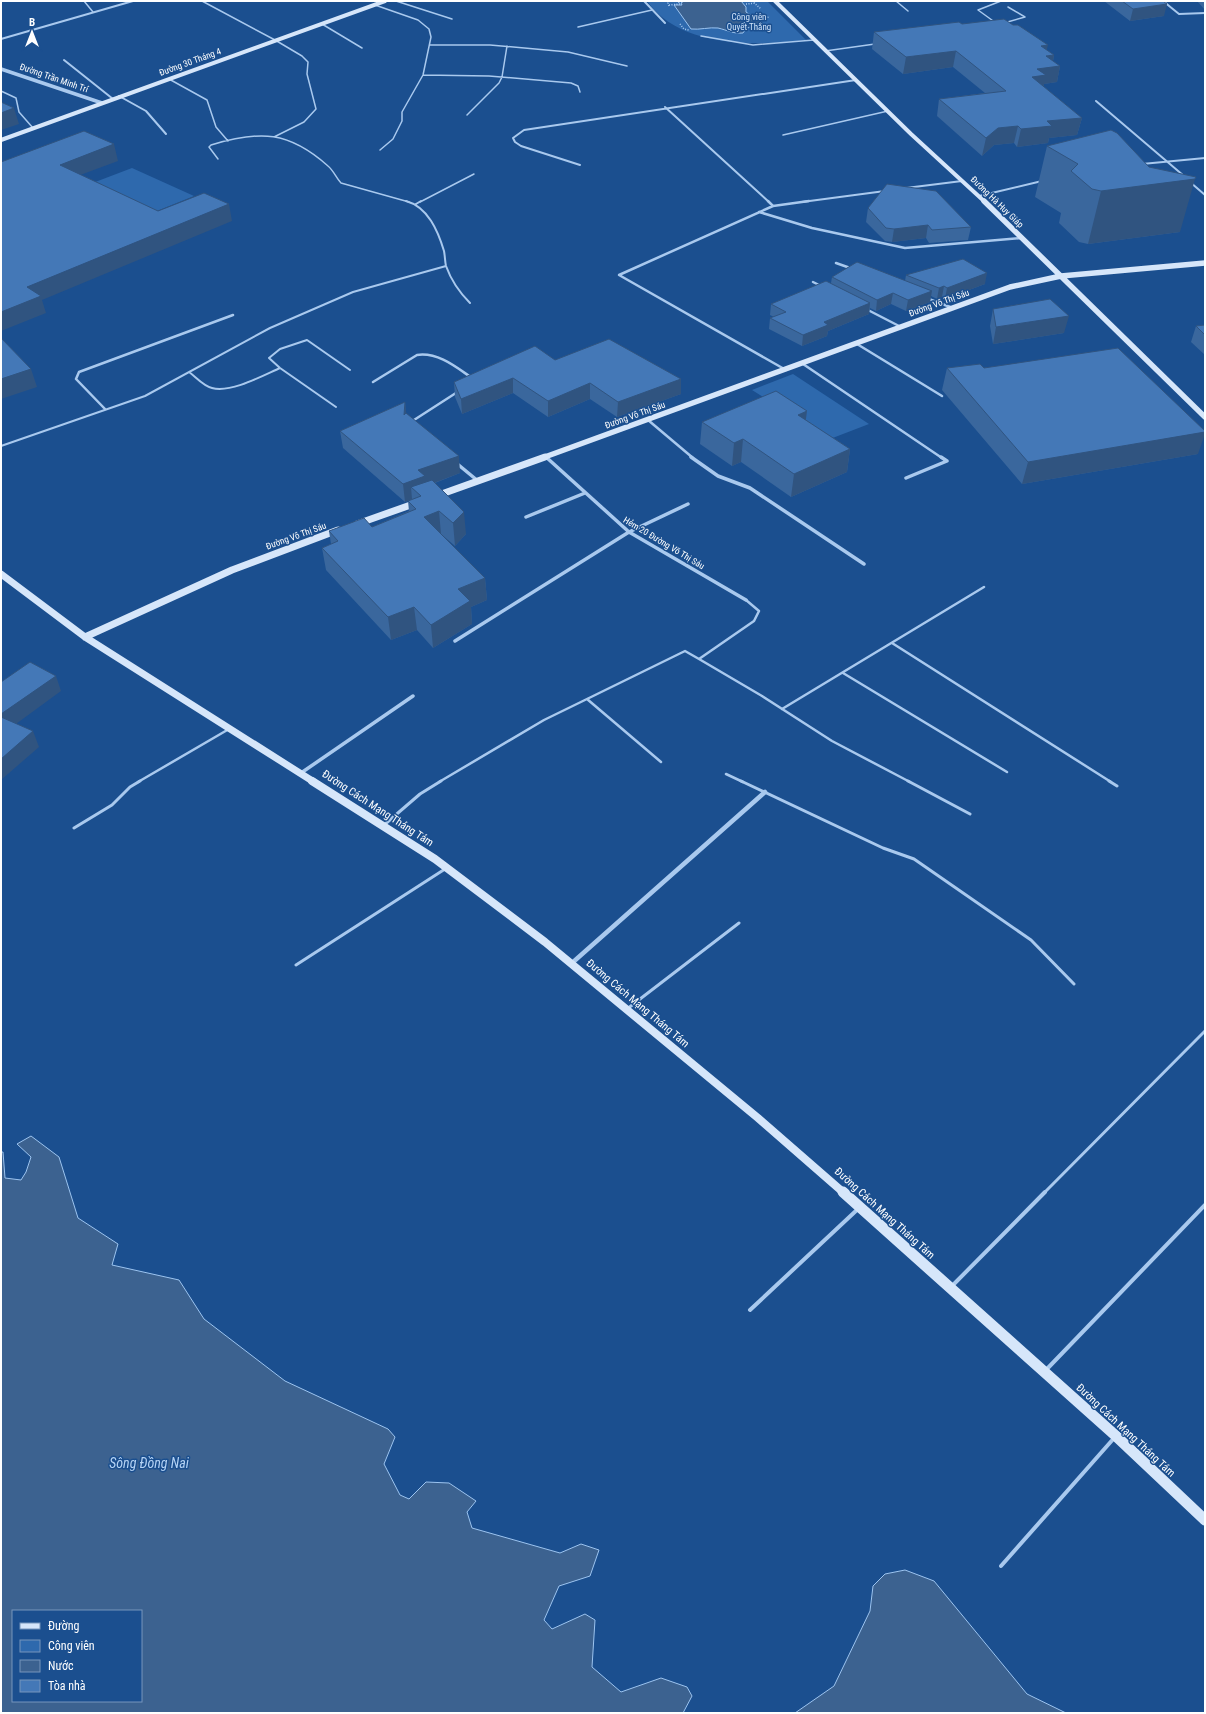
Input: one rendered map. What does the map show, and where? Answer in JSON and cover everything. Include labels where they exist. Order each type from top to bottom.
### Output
[{"type":"main road","name":"Đường 30 Tháng 4","points":[[1,140],[119,96],[385,1]]},
{"type":"main road","name":"Đường Hà Huy Giáp","points":[[775,1],[825,51],[979,196],[1205,417]]},
{"type":"main road","name":"Đường Võ Thị Sáu","points":[[352,526],[803,364],[1018,284],[1061,276],[1205,263]]},
{"type":"main road","name":"Đường Võ Thị Sáu","points":[[85,637],[210,579],[344,528]]},
{"type":"main road","name":"Đường Cách Mạng Tháng Tám","points":[[1,574],[85,637],[384,825],[447,868],[572,963],[758,1118],[860,1207],[1045,1371],[1205,1520]]},
{"type":"street","points":[[1,39],[133,1]]},
{"type":"street","points":[[644,1],[665,23]]},
{"type":"street","points":[[1163,1],[1179,14],[1205,13]]},
{"type":"street","points":[[64,60],[112,99]]},
{"type":"street","name":"Đường Trần Minh Trí","points":[[1,68],[102,103]]},
{"type":"street","points":[[580,165],[521,146],[515,142],[513,138],[524,130],[666,107],[856,80]]},
{"type":"street","points":[[119,96],[146,111],[166,134]]},
{"type":"street","points":[[1096,101],[1205,195]]},
{"type":"street","points":[[666,107],[773,206]]},
{"type":"street","points":[[1137,165],[1205,158]]},
{"type":"street","points":[[979,196],[1047,180]]},
{"type":"street","points":[[906,188],[962,181]]},
{"type":"street","points":[[786,370],[620,275],[773,206],[890,190]]},
{"type":"street","points":[[758,212],[812,228],[905,248],[1022,238]]},
{"type":"street","points":[[836,263],[857,271]]},
{"type":"street","points":[[813,282],[827,289]]},
{"type":"street","points":[[920,295],[953,308]]},
{"type":"street","points":[[863,307],[901,327]]},
{"type":"street","points":[[105,409],[76,379],[79,372],[233,315]]},
{"type":"street","points":[[857,344],[942,396]]},
{"type":"street","points":[[373,382],[417,355],[424,353],[438,358],[476,382]]},
{"type":"street","points":[[803,364],[947,461],[906,478]]},
{"type":"street","points":[[413,427],[414,420],[451,395],[462,390]]},
{"type":"street","points":[[648,420],[701,465],[718,476],[750,488],[864,564]]},
{"type":"street","name":"Hẻm 20 Đường Võ Thị Sáu","points":[[546,457],[629,532],[746,600]]},
{"type":"street","points":[[452,459],[478,481]]},
{"type":"street","points":[[526,517],[585,493]]},
{"type":"street","points":[[455,642],[629,532],[688,504]]},
{"type":"street","points":[[301,773],[413,696]]},
{"type":"street","points":[[572,963],[765,792]]},
{"type":"lane","points":[[84,1],[93,12]]},
{"type":"lane","points":[[202,1],[276,40],[302,56],[308,62],[308,74],[316,109],[314,114],[309,119],[274,137]]},
{"type":"lane","points":[[396,1],[452,19]]},
{"type":"lane","points":[[896,1],[908,11]]},
{"type":"lane","points":[[998,24],[978,10],[1002,1]]},
{"type":"lane","points":[[375,5],[418,20],[431,32],[430,46],[423,76],[402,112],[402,122],[393,139],[380,150]]},
{"type":"lane","points":[[992,26],[1025,17],[1008,7]]},
{"type":"lane","points":[[578,27],[652,10]]},
{"type":"lane","points":[[322,24],[362,48]]},
{"type":"lane","points":[[701,36],[753,45],[814,40]]},
{"type":"lane","points":[[825,51],[878,43]]},
{"type":"lane","points":[[430,46],[507,46],[579,54],[627,66]]},
{"type":"lane","points":[[467,115],[499,83],[502,77],[507,46]]},
{"type":"lane","points":[[423,76],[502,77],[572,83],[578,86],[580,92]]},
{"type":"lane","points":[[169,78],[207,100],[216,127],[228,141]]},
{"type":"lane","points":[[1,91],[16,98],[19,112],[33,128]]},
{"type":"lane","points":[[783,135],[888,111]]},
{"type":"lane","points":[[218,159],[210,145],[228,141],[274,137],[286,138],[298,144],[334,172],[341,183],[416,204],[428,216],[438,233],[444,252],[446,266],[461,294],[470,303]]},
{"type":"lane","points":[[416,204],[474,174]]},
{"type":"lane","points":[[1,446],[145,396],[284,322],[353,292],[446,266]]},
{"type":"lane","points":[[336,407],[280,368],[269,358],[271,354],[307,340],[350,370]]},
{"type":"lane","points":[[189,372],[208,386],[217,389],[238,384],[280,368]]},
{"type":"lane","points":[[782,709],[984,587]]},
{"type":"lane","points":[[699,660],[754,621],[759,611],[746,600]]},
{"type":"lane","points":[[892,643],[1117,786]]},
{"type":"lane","points":[[384,825],[420,794],[484,754],[544,720],[685,651],[832,741],[970,814]]},
{"type":"lane","points":[[843,673],[1007,772]]},
{"type":"lane","points":[[587,699],[661,762]]},
{"type":"lane","points":[[74,828],[112,805],[130,788],[230,728]]},
{"type":"lane","points":[[726,774],[883,848],[914,859],[1030,940],[1074,984]]},
{"type":"lane","points":[[296,965],[447,868]]},
{"type":"lane","points":[[627,1009],[739,923]]},
{"type":"lane","points":[[950,1288],[1205,1030]]},
{"type":"lane","points":[[1045,1371],[1205,1205]]},
{"type":"lane","points":[[750,1310],[860,1207]]},
{"type":"lane","points":[[1001,1566],[1116,1436]]},
{"type":"path","points":[[669,5],[680,4],[678,1]]},
{"type":"path","points":[[746,4],[758,3]]},
{"type":"green space","name":"Công viên Quyết Thắng","points":[[647,1],[767,1],[806,40],[742,43],[698,36],[678,28],[661,16]]},
{"type":"green space","points":[[132,168],[194,196],[152,213],[90,184]]},
{"type":"green space","points":[[793,374],[869,424],[830,439],[752,390]]},
{"type":"water","points":[[684,1],[741,1],[746,7],[746,12],[758,18],[763,26],[749,27],[743,33],[718,28],[691,29],[674,5],[682,5],[681,3]]},
{"type":"water","name":"Sông Đồng Nai","points":[[31,1136],[59,1157],[78,1218],[118,1244],[112,1265],[179,1280],[204,1319],[285,1381],[388,1429],[395,1437],[384,1464],[400,1495],[409,1499],[426,1482],[449,1483],[476,1501],[467,1512],[472,1528],[560,1553],[581,1544],[599,1550],[590,1576],[559,1586],[544,1620],[552,1629],[585,1614],[595,1620],[592,1667],[621,1692],[661,1678],[687,1687],[692,1696],[683,1713],[1,1713],[1,1152],[3,1152],[5,1178],[21,1180],[26,1172],[31,1157],[17,1144]]},
{"type":"water","points":[[905,1570],[934,1581],[1027,1694],[1066,1713],[795,1713],[834,1686],[870,1611],[873,1586],[885,1574]]},
{"type":"building","points":[[1122,1],[1163,1],[1167,4],[1133,9]]},
{"type":"building","points":[[1004,19],[1013,25],[1018,25],[1048,45],[1041,46],[1054,55],[1046,56],[1060,66],[1037,69],[1046,75],[1032,77],[1082,118],[1047,121],[1052,126],[1021,129],[1018,126],[998,128],[986,138],[939,99],[1006,91],[956,51],[906,57],[874,32],[959,22],[962,24]]},
{"type":"building","points":[[1,102],[14,108],[1,113]]},
{"type":"building","points":[[1111,130],[1117,133],[1149,167],[1196,177],[1195,179],[1101,191],[1092,189],[1071,171],[1078,164],[1047,146]]},
{"type":"building","points":[[84,131],[114,144],[60,165],[158,211],[204,193],[229,204],[27,287],[41,296],[1,312],[1,162]]},
{"type":"building","points":[[887,184],[936,191],[971,227],[932,230],[928,225],[894,229],[886,228],[868,208]]},
{"type":"building","points":[[963,259],[987,273],[947,288],[944,286],[939,288],[906,275]]},
{"type":"building","points":[[857,262],[932,291],[908,300],[893,293],[877,300],[832,277]]},
{"type":"building","points":[[826,281],[870,303],[824,322],[828,325],[803,335],[770,318],[786,312],[771,304]]},
{"type":"building","points":[[1050,299],[1069,316],[996,327],[993,309]]},
{"type":"building","points":[[1205,325],[1205,335],[1196,326]]},
{"type":"building","points":[[1,338],[31,369],[1,379]]},
{"type":"building","points":[[609,339],[681,379],[618,402],[590,383],[548,401],[513,378],[461,399],[454,382],[535,346],[555,360]]},
{"type":"building","points":[[1118,348],[1205,432],[1028,462],[947,368],[980,364],[984,368]]},
{"type":"building","points":[[776,391],[807,411],[798,415],[850,449],[794,474],[743,439],[734,443],[702,422]]},
{"type":"building","points":[[405,402],[404,415],[406,413],[459,456],[418,470],[425,476],[403,484],[340,431]]},
{"type":"building","points":[[432,480],[464,512],[453,523],[439,511],[424,517],[485,578],[458,589],[470,601],[431,625],[414,607],[388,617],[322,548],[338,541],[329,531],[364,518],[372,527],[416,509],[408,501],[421,496],[411,487]]},
{"type":"building","points":[[30,662],[56,676],[1,714],[1,682]]},
{"type":"building","points":[[1,717],[33,731],[1,759]]}]
